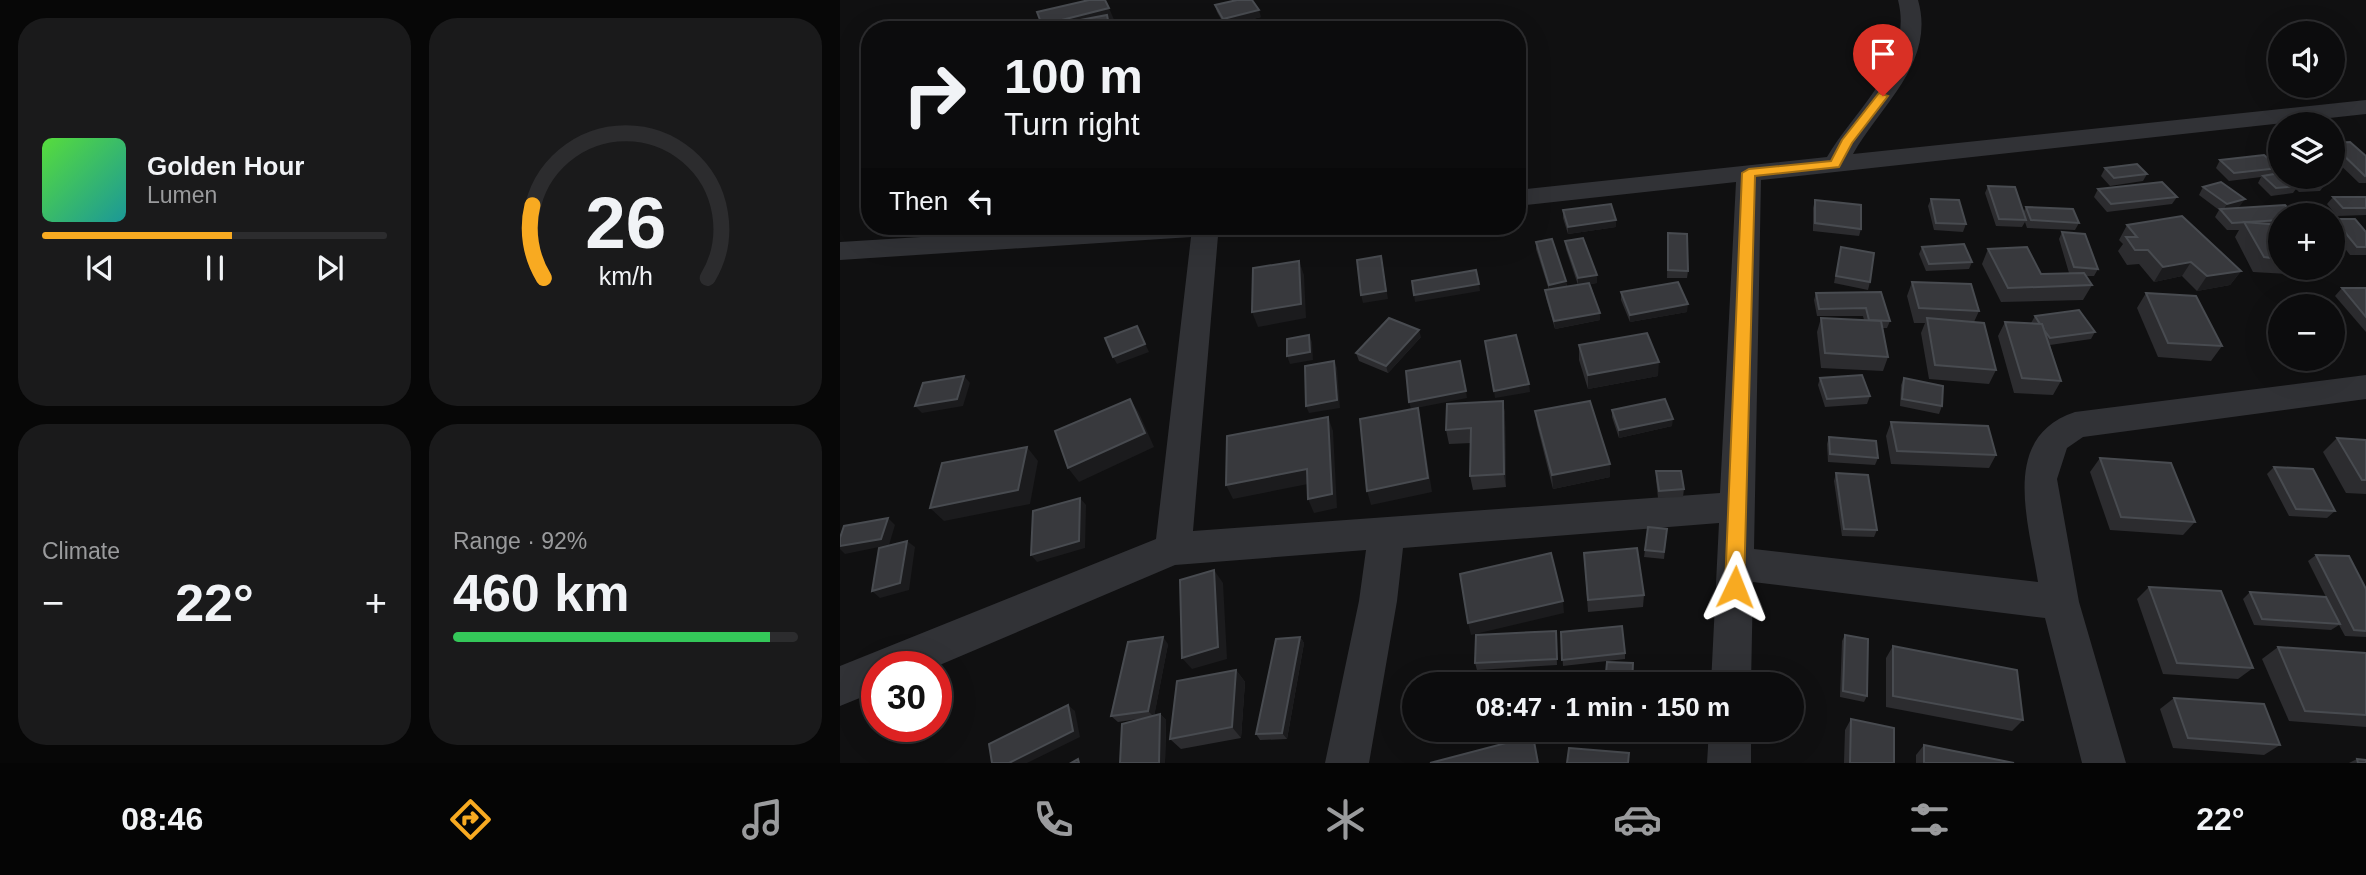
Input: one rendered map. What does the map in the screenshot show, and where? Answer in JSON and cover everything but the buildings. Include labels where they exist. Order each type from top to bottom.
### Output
[{"type":"street","points":[[1835,164],[1847,142],[1883,96],[1904,55],[1914,24],[1908,0]]},
{"type":"street","points":[[1526,197],[2366,107]]},
{"type":"street","points":[[1731,672],[1749,173]]},
{"type":"street","points":[[840,250],[1088,235]]},
{"type":"street","points":[[1173,549],[1219,235]]},
{"type":"street","points":[[2104,763],[2060,602],[2040,479],[2054,439],[2075,425],[2366,387]]},
{"type":"street","points":[[927,651],[1173,549],[1738,507]]},
{"type":"street","points":[[1347,763],[1378,601],[1387,532]]},
{"type":"street","points":[[1736,563],[2060,602]]},
{"type":"street","points":[[840,686],[861,677]]},
{"type":"street","points":[[1729,763],[1730,742]]},
{"type":"route","points":[[1735,587],[1749,173],[1835,164],[1847,142],[1883,96]]}]
